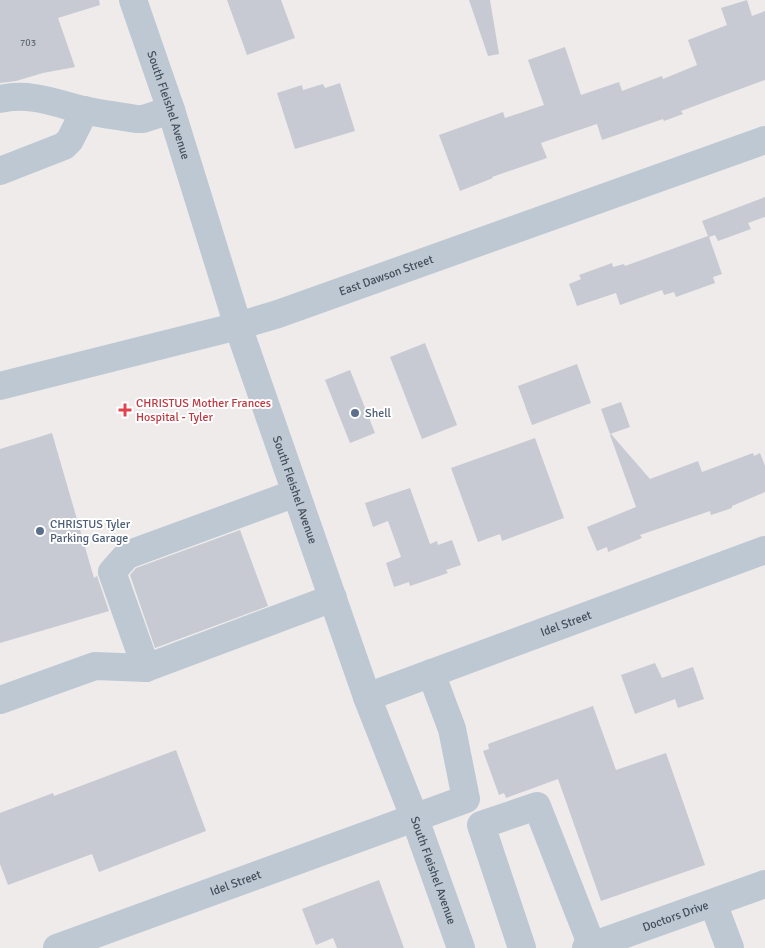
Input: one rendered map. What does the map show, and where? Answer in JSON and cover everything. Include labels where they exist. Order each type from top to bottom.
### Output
[{"type":"street","name":"South Fleishel Avenue","points":[[133,0],[171,110],[238,326],[367,697],[415,819],[461,948]]},
{"type":"street","points":[[0,99],[20,96],[31,97],[85,110],[136,119],[171,110]]},
{"type":"street","points":[[0,171],[64,146],[70,140],[85,110]]},
{"type":"street","name":"East Dawson Street","points":[[0,386],[238,326],[300,308],[765,140]]},
{"type":"street","points":[[146,668],[112,572],[127,555],[296,493]]},
{"type":"street","name":"Idel Street","points":[[367,697],[765,550]]},
{"type":"street","points":[[0,700],[95,666],[146,668],[333,598]]},
{"type":"street","points":[[431,673],[452,730],[466,799],[481,825],[522,948]]},
{"type":"street","name":"Idel Street","points":[[57,948],[466,799]]},
{"type":"street","points":[[481,825],[538,806],[589,947]]},
{"type":"street","name":"Doctors Drive","points":[[589,947],[765,884]]},
{"type":"street","points":[[713,903],[730,948]]},
{"type":"building","points":[[0,0],[99,0],[100,5],[58,18],[75,67],[0,83]]},
{"type":"building","points":[[227,0],[281,0],[295,38],[247,55]]},
{"type":"building","points":[[469,0],[490,0],[499,54],[488,56]]},
{"type":"building","points":[[747,0],[752,16],[765,11],[765,80],[681,111],[683,114],[664,121],[663,119],[602,140],[597,124],[541,143],[547,158],[492,177],[460,191],[439,135],[503,112],[505,118],[544,105],[528,60],[565,47],[581,95],[619,82],[622,91],[662,76],[663,79],[697,65],[688,40],[727,25],[721,8]]},
{"type":"building","points":[[340,83],[355,131],[295,149],[277,93],[302,85],[303,90],[323,84],[325,88]]},
{"type":"building","points":[[765,197],[765,217],[748,223],[751,229],[718,241],[715,235],[709,237],[722,274],[713,277],[715,283],[676,297],[674,292],[664,295],[662,290],[620,305],[616,293],[577,306],[569,284],[581,279],[579,275],[612,263],[613,267],[624,264],[625,266],[708,236],[702,221]]},
{"type":"building","points":[[425,343],[457,425],[422,439],[390,357]]},
{"type":"building","points":[[577,364],[591,403],[532,425],[518,386]]},
{"type":"building","points":[[350,370],[375,433],[350,443],[325,380]]},
{"type":"building","points":[[621,402],[630,427],[610,434],[601,409]]},
{"type":"building","name":"CHRISTUS Tyler Parking Garage","points":[[52,433],[94,578],[97,576],[109,611],[0,643],[0,449]]},
{"type":"building","points":[[611,434],[650,479],[698,461],[702,472],[753,453],[754,456],[760,453],[765,466],[765,492],[732,506],[732,508],[711,515],[710,511],[640,535],[642,538],[608,552],[607,547],[597,551],[587,527],[636,507]]},
{"type":"building","points":[[535,438],[564,518],[502,541],[500,534],[478,542],[451,468]]},
{"type":"building","points":[[410,488],[430,544],[437,541],[438,545],[452,540],[461,565],[446,570],[448,573],[410,586],[409,582],[394,587],[386,563],[401,557],[388,521],[373,527],[365,503]]},
{"type":"building","points":[[240,530],[268,606],[155,648],[130,575],[136,568]]},
{"type":"building","points":[[655,663],[662,678],[693,667],[704,699],[678,708],[675,699],[635,714],[621,675]]},
{"type":"building","points":[[593,706],[616,770],[666,753],[705,865],[601,901],[558,779],[506,798],[504,793],[499,795],[483,751],[489,749],[488,744]]},
{"type":"building","points":[[176,750],[206,831],[99,872],[92,854],[8,885],[0,864],[0,813],[53,793],[54,796]]},
{"type":"building","points":[[379,880],[404,948],[337,948],[333,938],[316,945],[302,909]]},
{"type":"place","name":"CHRISTUS Mother Frances Hospital - Tyler","points":[[125,410]]},
{"type":"place","name":"Shell","points":[[355,413]]},
{"type":"place","name":"CHRISTUS Tyler Parking Garage","points":[[40,531]]}]
